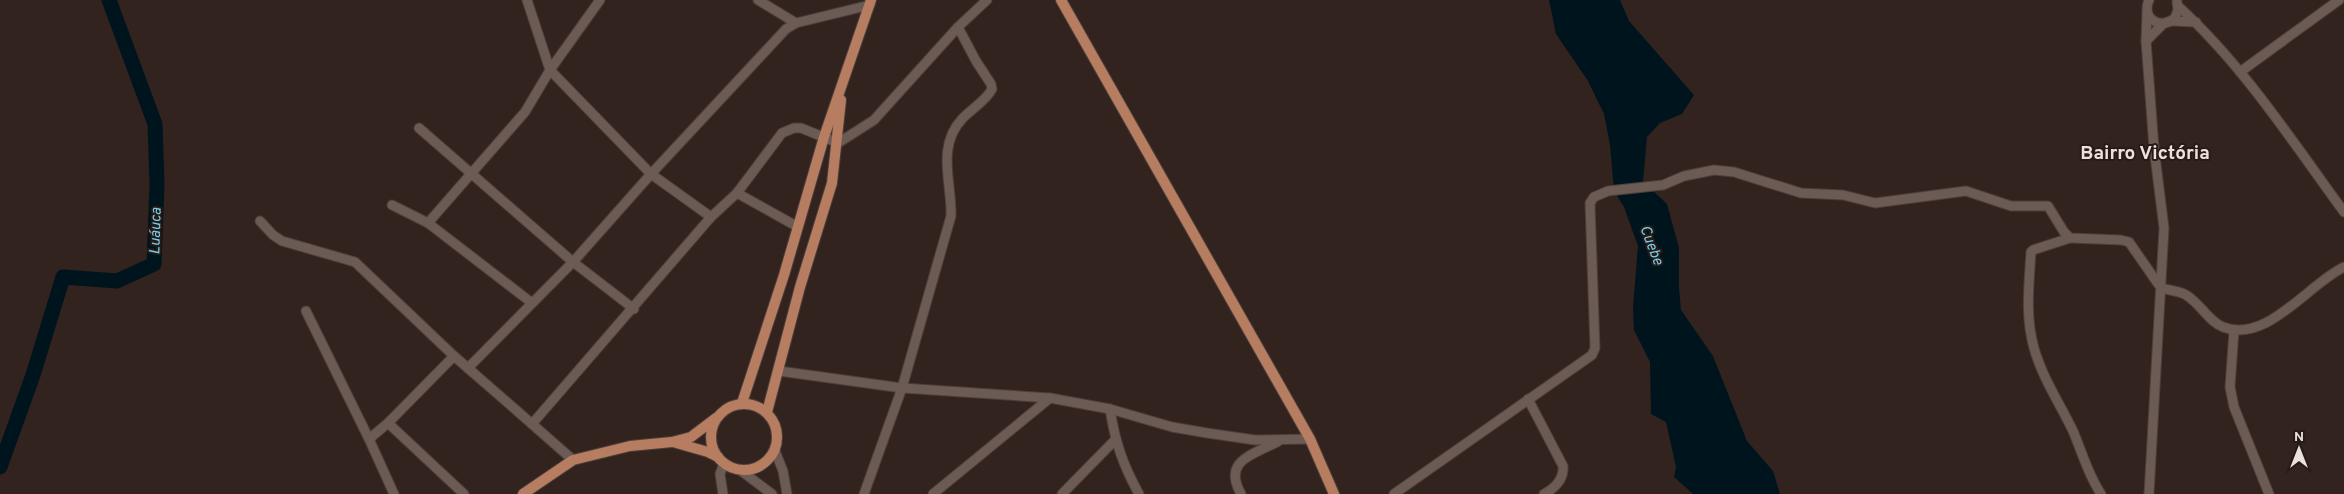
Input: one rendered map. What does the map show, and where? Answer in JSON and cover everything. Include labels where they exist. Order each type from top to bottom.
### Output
[{"type":"main road","points":[[1061,0],[1310,439],[1334,494]]},
{"type":"main road","points":[[742,403],[798,227],[824,137],[870,3]]},
{"type":"main road","points":[[767,412],[800,287],[832,183],[838,143],[842,87]]},
{"type":"main road","points":[[523,494],[573,460],[630,446],[672,442],[691,437],[732,406],[742,403],[760,407],[767,412],[778,430],[775,451],[769,460],[761,466],[740,470],[708,452],[672,442]]},
{"type":"main road","points":[[716,418],[711,431],[712,445],[721,460]]},
{"type":"street","points":[[527,0],[550,70],[651,174],[712,217]]},
{"type":"street","points":[[428,223],[525,112],[550,70],[600,0]]},
{"type":"street","points":[[758,0],[796,23]]},
{"type":"street","points":[[532,424],[634,309],[712,217],[737,193],[782,133],[794,128],[801,128],[838,143],[874,120],[986,0]]},
{"type":"street","points":[[2149,0],[2146,41],[2154,148],[2164,228],[2149,494]]},
{"type":"street","points":[[2240,72],[2339,0],[2344,4]]},
{"type":"street","points":[[468,368],[573,262],[651,174],[786,29],[796,23],[870,3]]},
{"type":"street","points":[[2146,41],[2177,14],[2177,3]]},
{"type":"street","points":[[2177,3],[2240,72],[2344,212]]},
{"type":"street","points":[[2147,11],[2150,19],[2167,23],[2196,22]]},
{"type":"street","points":[[864,494],[902,388],[951,216],[951,201],[947,187],[950,134],[992,89],[991,84],[958,28]]},
{"type":"street","points":[[419,128],[469,174],[573,262],[634,309]]},
{"type":"street","points":[[1394,494],[1528,399],[1586,362],[1592,355],[1595,348],[1590,203],[1594,197],[1608,191],[1663,185],[1684,176],[1714,170],[1734,172],[1801,193],[1843,195],[1874,203],[1966,191],[2011,206],[2048,206],[2064,232],[2070,238]]},
{"type":"street","points":[[737,193],[798,227]]},
{"type":"street","points":[[392,205],[428,223],[532,303]]},
{"type":"street","points":[[260,221],[273,235],[282,241],[355,262],[454,356],[573,460]]},
{"type":"street","points":[[2101,494],[2093,482],[2073,431],[2034,349],[2030,327],[2028,294],[2031,252],[2033,250],[2070,238],[2129,242],[2160,288],[2186,294],[2221,327],[2234,331],[2271,322],[2331,273],[2344,267]]},
{"type":"street","points":[[306,311],[394,494]]},
{"type":"street","points":[[2234,331],[2230,381],[2234,407],[2269,494]]},
{"type":"street","points":[[369,439],[388,424],[454,356]]},
{"type":"street","points":[[779,371],[902,388],[1050,398],[1110,409],[1172,427],[1255,440],[1310,439]]},
{"type":"street","points":[[933,494],[1050,398]]},
{"type":"street","points":[[1528,399],[1564,469],[1560,482],[1544,494]]},
{"type":"street","points":[[1110,409],[1115,440],[1126,471],[1139,494]]},
{"type":"street","points":[[388,424],[464,494]]},
{"type":"street","points":[[1062,494],[1115,440]]},
{"type":"street","points":[[1241,494],[1234,482],[1236,466],[1282,440]]},
{"type":"street","points":[[775,451],[783,471],[787,494]]},
{"type":"street","points":[[721,460],[720,474],[723,494]]},
{"type":"street","points":[[740,470],[772,494]]},
{"type":"water","name":"Cuebe","points":[[1549,0],[1620,0],[1629,21],[1694,95],[1682,114],[1660,123],[1647,137],[1643,181],[1667,204],[1679,248],[1681,310],[1713,356],[1747,441],[1773,471],[1780,494],[1693,494],[1674,477],[1676,467],[1666,422],[1651,414],[1650,362],[1634,330],[1633,307],[1638,246],[1624,207],[1614,191],[1610,145],[1604,114],[1588,81],[1556,34]]},
{"type":"waterway","name":"Luáuca","points":[[0,467],[33,375],[63,277],[117,281],[154,264],[157,184],[155,124],[109,0]]},
{"type":"district","name":"Bairro Victória","points":[[2145,152]]}]
